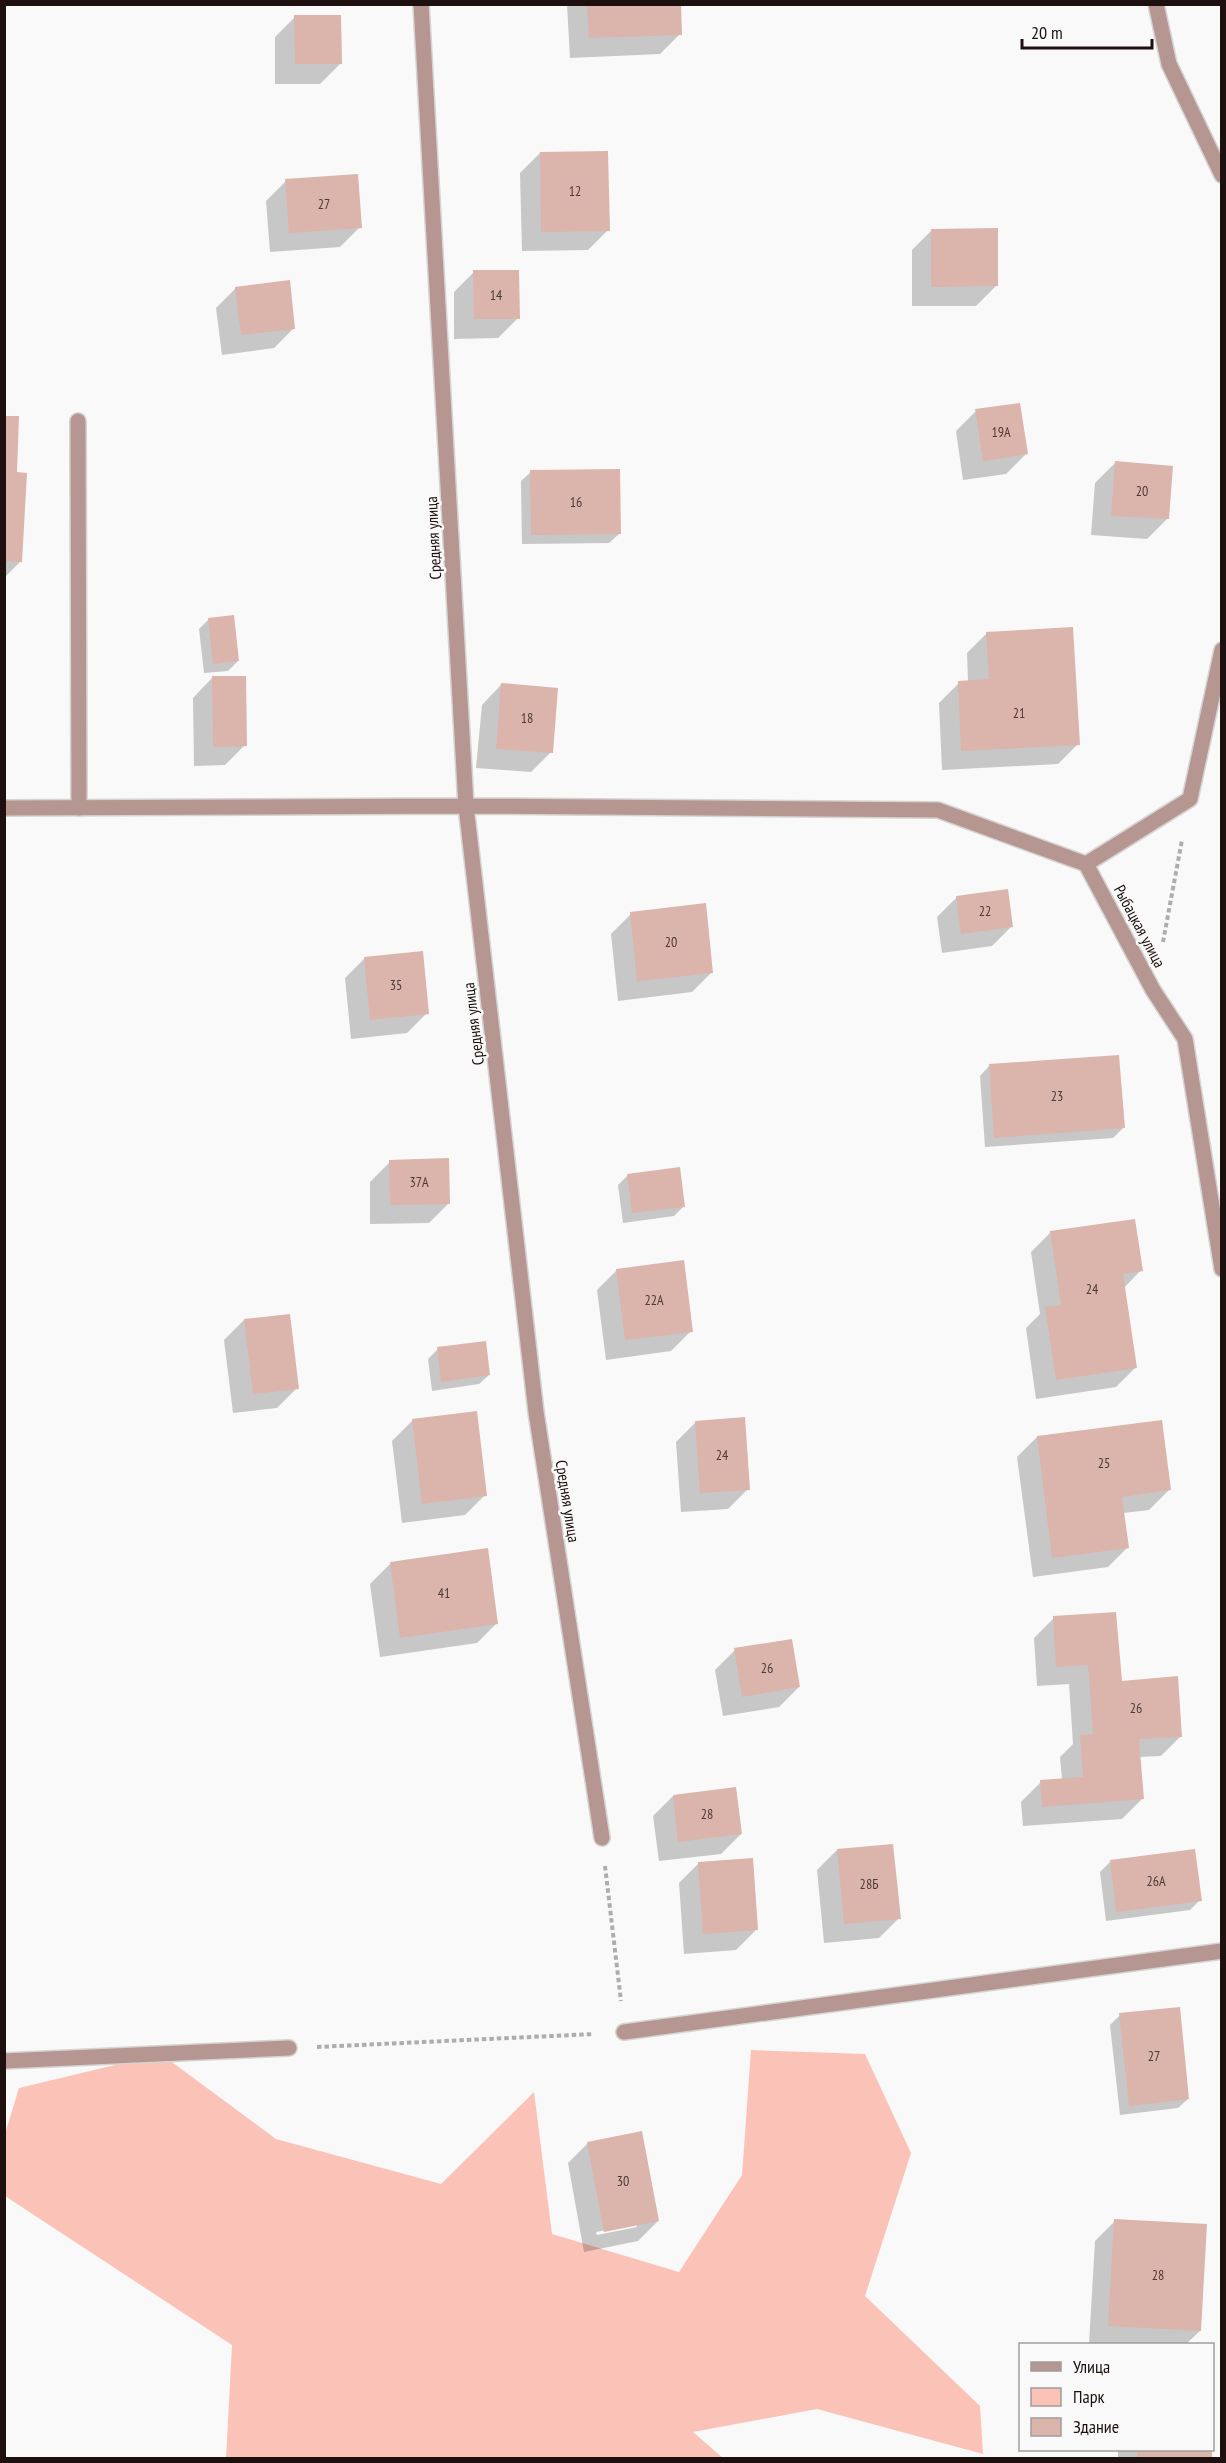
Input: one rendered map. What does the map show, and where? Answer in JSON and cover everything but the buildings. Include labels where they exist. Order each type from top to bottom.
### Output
[{"type":"street","name":"Средняя улица","points":[[420,4],[466,806],[536,1412],[602,1838]]},
{"type":"street","points":[[1156,4],[1169,64],[1221,176]]},
{"type":"street","points":[[78,421],[79,808]]},
{"type":"street","points":[[4,808],[466,806],[938,810],[1086,864],[1190,799],[1221,650]]},
{"type":"street","name":"Рыбацкая улица","points":[[1086,864],[1153,990],[1185,1039],[1221,1269]]},
{"type":"street","points":[[624,2032],[1221,1951]]},
{"type":"street","points":[[4,2061],[289,2048]]},
{"type":"path","points":[[1153,990],[1190,799]]},
{"type":"path","points":[[289,2048],[624,2032],[602,1838]]},
{"type":"green space","points":[[751,2050],[865,2054],[911,2153],[865,2296],[980,2406],[983,2454],[817,2409],[693,2432],[723,2458],[226,2458],[232,2345],[5,2196],[4,2137],[19,2088],[161,2054],[276,2139],[441,2184],[534,2092],[552,2234],[679,2272],[742,2175]]}]
